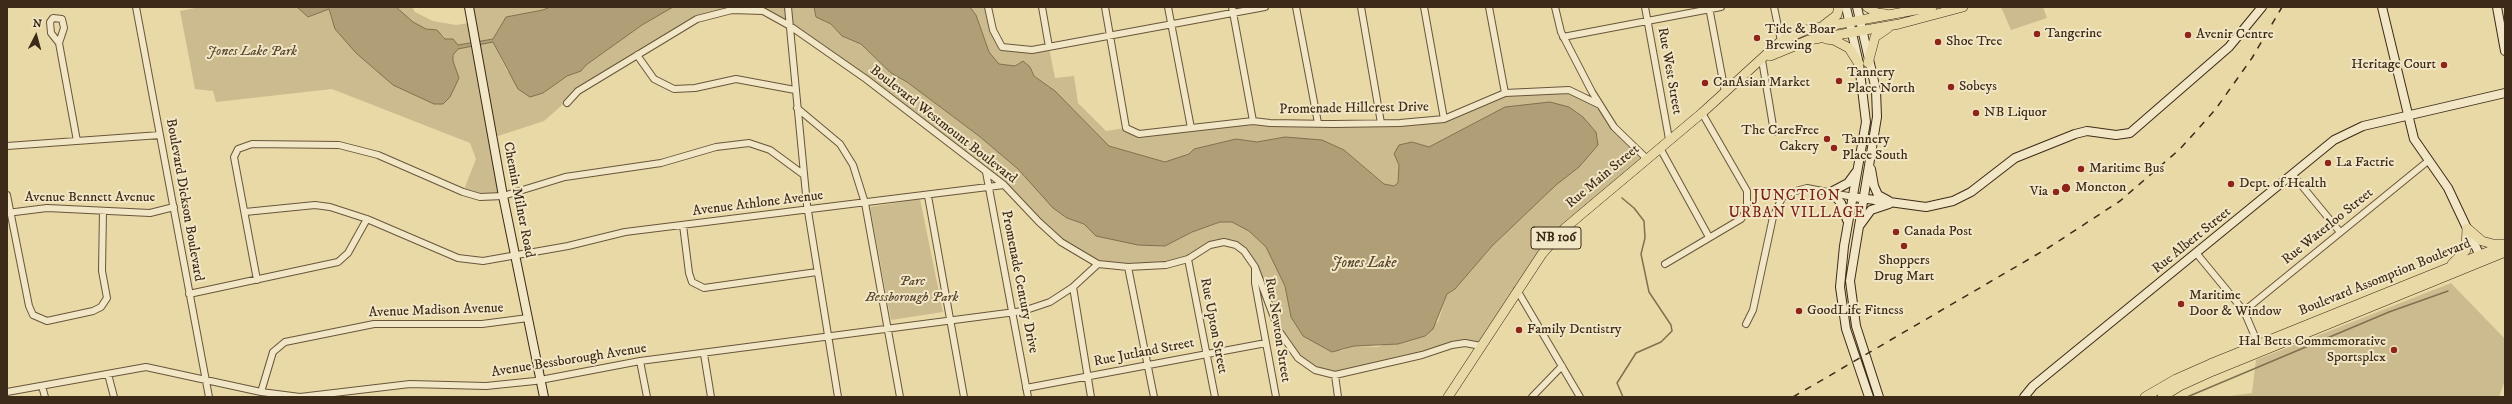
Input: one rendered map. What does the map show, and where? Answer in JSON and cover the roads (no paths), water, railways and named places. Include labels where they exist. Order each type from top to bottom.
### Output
[{"type":"main road","points":[[1816,29],[1831,22],[1837,15],[1839,7]]},
{"type":"main road","points":[[1867,7],[1877,13],[1897,14]]},
{"type":"main road","name":"Rue Main Street","points":[[1762,60],[1856,26],[1897,14],[1932,7]]},
{"type":"main road","name":"Rue Main Street","points":[[1448,397],[1517,290],[1542,254],[1564,228],[1646,158],[1702,113],[1762,60],[1781,41],[1816,29],[1899,24],[1963,7]]},
{"type":"main road","points":[[1817,39],[1834,40],[1844,44],[1864,63],[1875,37],[1882,31],[1899,24]]},
{"type":"main road","points":[[2467,228],[2482,241],[2493,244],[2505,244]]},
{"type":"main road","points":[[2447,269],[2466,250],[2467,228]]},
{"type":"main road","name":"Boulevard Assomption Boulevard","points":[[2146,397],[2176,379],[2260,348],[2481,259],[2505,244]]},
{"type":"main road","name":"Boulevard Assomption Boulevard","points":[[2162,397],[2180,386],[2260,348],[2447,269],[2505,252]]},
{"type":"street","name":"Boulevard Dickson Boulevard","points":[[136,7],[209,397]]},
{"type":"street","name":"Chemin Milner Road","points":[[469,7],[503,196],[544,397]]},
{"type":"street","points":[[788,7],[808,210],[827,338],[838,397]]},
{"type":"street","points":[[988,7],[993,30],[1002,47],[1032,50],[1171,24],[1232,9],[1265,7]]},
{"type":"street","points":[[1042,7],[1049,47]]},
{"type":"street","points":[[1105,7],[1111,36]]},
{"type":"street","points":[[1168,7],[1191,128]]},
{"type":"street","points":[[1296,7],[1318,123]]},
{"type":"street","points":[[1362,7],[1380,123]]},
{"type":"street","points":[[1424,7],[1444,118]]},
{"type":"street","points":[[1489,7],[1505,93]]},
{"type":"street","points":[[1555,7],[1563,36],[1600,105],[1614,127],[1646,158]]},
{"type":"street","name":"Rue West Street","points":[[1645,7],[1669,139]]},
{"type":"street","points":[[1563,36],[1721,7]]},
{"type":"street","points":[[1774,7],[1781,41]]},
{"type":"street","points":[[1846,7],[1856,26]]},
{"type":"street","points":[[1857,7],[1856,26],[1864,63],[1866,122],[1848,224],[1840,287],[1846,329],[1869,397]]},
{"type":"street","points":[[1746,324],[1753,310],[1777,206],[1788,193],[1807,188],[1853,197],[1926,206],[1954,201],[1971,192],[2015,158],[2075,134],[2087,131],[2116,136],[2130,133],[2229,47],[2262,7]]},
{"type":"street","points":[[2382,7],[2414,139],[2448,188],[2481,259]]},
{"type":"street","points":[[2496,7],[2505,51]]},
{"type":"street","points":[[1709,8],[1725,92]]},
{"type":"street","points":[[1232,9],[1253,121]]},
{"type":"street","name":"Boulevard Westmount Boulevard","points":[[567,103],[578,91],[697,19],[732,10],[763,11],[790,26],[866,79],[1004,185],[1039,222],[1061,242],[1098,264],[1128,267],[1166,265],[1188,259],[1210,245],[1224,242],[1236,245],[1244,251],[1255,267],[1272,315],[1291,349],[1298,358],[1315,370],[1335,375],[1415,357],[1452,344],[1464,343],[1481,346]]},
{"type":"street","name":"Promenade Hillcrest Drive","points":[[1111,36],[1126,128],[1138,134],[1253,121],[1270,123],[1380,123],[1444,118],[1505,93],[1569,90],[1600,105]]},
{"type":"street","points":[[59,43],[77,141]]},
{"type":"street","points":[[636,55],[654,79],[674,89],[695,88],[736,79],[795,90]]},
{"type":"street","points":[[1762,60],[1774,132]]},
{"type":"street","points":[[1864,63],[1876,90],[1878,117],[1870,166],[1862,198],[1850,281],[1856,326],[1879,397]]},
{"type":"street","name":"Rue Albert Street","points":[[2024,397],[2033,386],[2197,254],[2334,140],[2363,126],[2505,93]]},
{"type":"street","points":[[797,108],[840,144],[853,165],[865,203],[900,397]]},
{"type":"street","points":[[1665,264],[1741,219],[1747,209],[1747,191],[1702,113]]},
{"type":"street","points":[[7,146],[160,135]]},
{"type":"street","points":[[257,280],[234,157],[238,149],[252,144],[339,145],[378,155],[463,192],[480,197],[503,196],[566,177],[661,164],[716,147],[749,143],[770,150],[804,175]]},
{"type":"street","points":[[1660,148],[1709,237]]},
{"type":"street","name":"Rue Waterloo Street","points":[[2244,311],[2428,161]]},
{"type":"street","points":[[1831,192],[1848,183],[1855,176],[1860,162]]},
{"type":"street","points":[[1870,166],[1874,186],[1878,194],[1893,203]]},
{"type":"street","name":"Promenade Century Drive","points":[[986,172],[1028,397]]},
{"type":"street","points":[[2293,175],[2340,232]]},
{"type":"street","name":"Avenue Athlone Avenue","points":[[244,212],[314,205],[330,207],[367,219],[466,260],[483,261],[516,256],[625,232],[928,196],[1004,185]]},
{"type":"street","points":[[1831,192],[1841,203],[1848,224]]},
{"type":"street","points":[[7,195],[9,213],[29,306],[33,316],[47,321],[93,311],[101,307],[106,298],[102,271],[102,211]]},
{"type":"street","points":[[928,196],[949,321],[964,397]]},
{"type":"street","points":[[1857,229],[1865,216],[1871,210],[1893,203]]},
{"type":"street","name":"Avenue Bennett Avenue","points":[[9,213],[47,208],[150,213],[174,207]]},
{"type":"street","points":[[189,294],[338,262],[348,253],[367,219]]},
{"type":"street","points":[[683,225],[689,273],[692,282],[704,288],[817,272]]},
{"type":"street","points":[[2197,254],[2244,311],[2260,348]]},
{"type":"street","name":"Rue Upton Street","points":[[1188,259],[1215,397]]},
{"type":"street","name":"Avenue Bessborough Avenue","points":[[7,392],[146,367],[261,392],[300,397],[410,384],[486,386],[541,380],[640,361],[827,338],[1023,311],[1050,302],[1072,287],[1098,264]]},
{"type":"street","points":[[1128,267],[1154,397]]},
{"type":"street","name":"Rue Newton Street","points":[[1255,267],[1255,283],[1276,397]]},
{"type":"street","points":[[1072,287],[1091,397]]},
{"type":"street","points":[[1517,290],[1580,397]]},
{"type":"street","name":"Avenue Madison Avenue","points":[[261,392],[273,352],[285,342],[374,324],[482,324],[528,318]]},
{"type":"street","name":"Rue Jutland Street","points":[[1026,388],[1266,343]]},
{"type":"street","points":[[704,354],[712,397]]},
{"type":"street","points":[[640,361],[647,397]]},
{"type":"street","points":[[1532,397],[1562,366]]},
{"type":"street","points":[[108,374],[114,397]]},
{"type":"street","points":[[1335,375],[1338,397]]},
{"type":"street","points":[[42,386],[45,397]]},
{"type":"water","points":[[297,7],[396,7],[413,22],[426,29],[437,30],[445,39],[453,39],[458,45],[493,39],[506,17],[543,10],[550,7],[673,7],[642,25],[586,65],[581,71],[567,76],[543,93],[530,97],[518,89],[493,42],[458,49],[453,55],[453,61],[459,78],[450,97],[443,104],[434,104],[393,85],[356,53],[335,29],[329,9],[308,17]]},
{"type":"water","name":"Jones Lake","points":[[814,7],[970,7],[976,15],[989,52],[999,64],[1015,66],[1023,61],[1030,67],[1034,76],[1055,91],[1109,146],[1165,162],[1189,154],[1194,149],[1236,139],[1257,142],[1285,137],[1322,140],[1344,150],[1384,184],[1394,186],[1398,183],[1399,165],[1394,154],[1399,145],[1412,142],[1429,147],[1505,107],[1550,102],[1569,107],[1583,117],[1596,132],[1598,145],[1579,167],[1556,185],[1492,246],[1455,289],[1447,294],[1433,329],[1425,336],[1398,344],[1354,346],[1332,352],[1303,336],[1291,317],[1285,286],[1266,247],[1249,231],[1232,222],[1220,222],[1192,232],[1165,246],[1138,245],[1096,236],[1084,224],[1067,218],[1053,208],[1018,169],[979,136],[907,82],[891,73],[861,44],[842,36],[831,24],[816,17]]},
{"type":"waterway","points":[[1622,198],[1634,208],[1644,221],[1645,238],[1641,254],[1649,292],[1671,325],[1672,331],[1661,342],[1636,353],[1617,383],[1623,397]]},
{"type":"waterway","points":[[2187,397],[2389,312],[2448,291]]},
{"type":"railway","points":[[1793,397],[2048,248],[2120,201],[2180,149],[2215,110],[2252,58],[2282,7]]},
{"type":"place","name":"Tangerine","points":[[2037,34]]},
{"type":"place","name":"Avenir Centre","points":[[2188,35]]},
{"type":"place","name":"Tide & Boar Brewing","points":[[1757,38]]},
{"type":"place","name":"Shoe Tree","points":[[1938,42]]},
{"type":"place","name":"Heritage Court","points":[[2444,65]]},
{"type":"place","name":"Tannery Place North","points":[[1839,81]]},
{"type":"place","name":"CanAsian Market","points":[[1705,83]]},
{"type":"place","name":"Sobeys","points":[[1951,87]]},
{"type":"place","name":"NB Liquor","points":[[1976,113]]},
{"type":"place","name":"The CareFree Cakery","points":[[1827,139]]},
{"type":"place","name":"Tannery Place South","points":[[1834,148]]},
{"type":"place","name":"La Factrie","points":[[2328,163]]},
{"type":"place","name":"Maritime Bus","points":[[2081,169]]},
{"type":"place","name":"Dept. of Health","points":[[2231,184]]},
{"type":"place","name":"Moncton","points":[[2066,188]]},
{"type":"place","name":"Via","points":[[2056,192]]},
{"type":"place","name":"Canada Post","points":[[1896,232]]},
{"type":"place","name":"Shoppers Drug Mart","points":[[1904,246]]},
{"type":"place","name":"Maritime Door & Window","points":[[2181,304]]},
{"type":"place","name":"GoodLife Fitness","points":[[1799,311]]},
{"type":"place","name":"Family Dentistry","points":[[1519,330]]},
{"type":"place","name":"Hal Betts Commemorative Sportsplex","points":[[2394,350]]},
{"type":"district","name":"JUNCTION URBAN VILLAGE","points":[[1797,206]]},
{"type":"park label","name":"Jones Lake Park","points":[[252,52]]},
{"type":"park label","name":"Parc Bessborough Park","points":[[912,290]]}]
